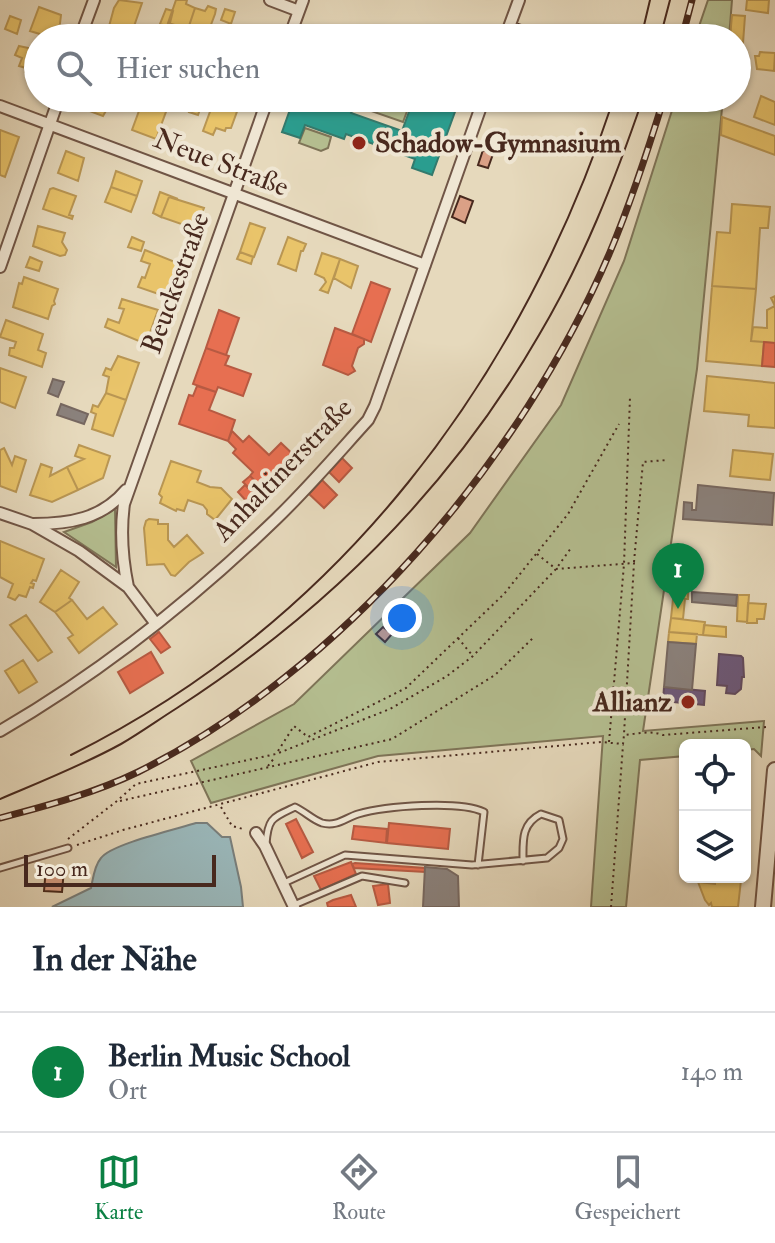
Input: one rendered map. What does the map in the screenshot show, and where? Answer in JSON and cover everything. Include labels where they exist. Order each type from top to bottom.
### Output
[{"type":"street","points":[[85,24],[94,0]]},
{"type":"street","points":[[270,0],[301,5],[294,24]]},
{"type":"street","points":[[510,24],[519,0]]},
{"type":"street","name":"Neue Straße","points":[[0,106],[425,265]]},
{"type":"street","points":[[0,267],[54,112]]},
{"type":"street","name":"Beuckestraße","points":[[128,587],[121,555],[120,528],[130,485],[263,112]]},
{"type":"street","name":"Anhaltinerstraße","points":[[0,731],[60,696],[156,624],[279,516],[368,420],[479,112]]},
{"type":"street","name":"Beuckestraße","points":[[32,524],[63,524],[83,519],[118,500],[130,485]]},
{"type":"street","points":[[0,513],[32,524],[79,551],[128,587],[156,624]]},
{"type":"street","points":[[763,907],[770,885],[775,770]]},
{"type":"street","points":[[256,833],[294,906]]},
{"type":"lane","points":[[265,846],[267,825],[273,817],[295,807],[321,823],[341,823],[356,814],[446,804],[484,812],[478,865]]},
{"type":"lane","points":[[284,883],[345,855],[478,865],[523,861],[547,858],[559,848],[563,831],[559,820],[541,814],[527,824],[523,834],[523,861]]},
{"type":"lane","points":[[0,868],[68,848]]},
{"type":"lane","points":[[294,906],[362,876],[405,883]]},
{"type":"path","points":[[609,743],[624,564],[630,397]]},
{"type":"path","points":[[268,766],[294,726],[308,737],[406,688],[504,594],[568,514],[619,424]]},
{"type":"path","points":[[611,907],[643,462],[667,460]]},
{"type":"path","points":[[571,548],[556,569],[473,656],[447,676],[390,709],[276,754],[136,784],[68,838],[68,848],[123,830],[378,762],[601,742],[623,744]]},
{"type":"path","points":[[536,553],[556,569],[634,563]]},
{"type":"path","points":[[117,801],[392,739],[495,675],[534,637]]},
{"type":"path","points":[[458,638],[473,656]]},
{"type":"path","points":[[624,735],[766,727]]},
{"type":"path","points":[[220,806],[232,826],[256,833]]},
{"type":"green space","points":[[708,0],[732,0],[730,24],[700,24]]},
{"type":"green space","points":[[374,112],[407,112],[403,122]]},
{"type":"green space","points":[[672,112],[722,112],[697,369],[643,731],[764,721],[761,756],[751,749],[751,739],[679,739],[679,757],[640,760],[626,907],[591,907],[603,736],[378,756],[211,803],[191,761],[294,704],[470,533],[561,405],[624,261]]},
{"type":"green space","points":[[305,128],[331,137],[328,148],[321,151],[299,143]]},
{"type":"green space","points":[[115,509],[116,567],[64,532]]},
{"type":"water","points":[[196,823],[207,823],[222,837],[230,837],[243,907],[52,907],[91,888],[101,858],[117,847]]},
{"type":"building: Wohnen","points":[[119,0],[142,3],[135,24],[110,24]]},
{"type":"building: Wohnen","points":[[176,0],[187,0],[186,4],[195,8],[190,24],[168,23]]},
{"type":"building: Wohnen","points":[[747,0],[769,0],[768,13],[746,10]]},
{"type":"building: Wohnen","points":[[208,6],[216,9],[211,24],[190,24],[195,8],[205,11]]},
{"type":"building: Wohnen","points":[[39,7],[61,15],[60,24],[33,24]]},
{"type":"building: Wohnen","points":[[166,9],[173,11],[170,24],[160,24]]},
{"type":"building: Wohnen","points":[[225,9],[235,12],[231,24],[221,20]]},
{"type":"building: Wohnen","points":[[732,15],[745,16],[744,24],[731,24]]},
{"type":"building: Wohnen","points":[[10,16],[21,20],[17,34],[5,29]]},
{"type":"building: Wohnen","points":[[19,46],[24,47],[24,67],[19,66],[22,58],[15,55]]},
{"type":"building: Wohnen","points":[[760,52],[775,53],[774,71],[757,69],[755,56],[759,56]]},
{"type":"building: Wohnen","points":[[761,96],[775,102],[775,125],[754,117]]},
{"type":"building: Wohnen","points":[[139,112],[166,112],[156,139],[132,130]]},
{"type":"building: Wohnen","points":[[210,112],[237,112],[231,128],[225,131],[216,128],[213,135],[203,131]]},
{"type":"building: Wohnen","points":[[722,117],[775,136],[775,155],[721,135]]},
{"type":"building: Wohnen","points":[[0,130],[19,137],[5,177],[0,175]]},
{"type":"building: Wohnen","points":[[66,151],[84,158],[78,181],[58,173]]},
{"type":"building: Wohnen","points":[[116,171],[142,181],[137,196],[111,187]]},
{"type":"building: Wohnen","points":[[111,187],[137,196],[131,212],[105,202]]},
{"type":"building: Wohnen","points":[[53,188],[76,196],[69,215],[73,216],[72,219],[43,209]]},
{"type":"building: Wohnen","points":[[160,192],[178,199],[169,197],[161,217],[153,213]]},
{"type":"building: Wohnen","points":[[169,197],[204,208],[197,226],[188,222],[187,226],[161,217]]},
{"type":"building: Wohnen","points":[[732,204],[770,207],[768,228],[760,228],[756,289],[712,286],[717,232],[730,233]]},
{"type":"building: Wohnen","points":[[250,223],[265,228],[254,257],[240,252]]},
{"type":"building: Wohnen","points":[[38,226],[65,233],[62,242],[67,250],[65,255],[33,246]]},
{"type":"building: Wohnen","points":[[132,237],[144,242],[141,251],[128,247]]},
{"type":"building: Wohnen","points":[[288,237],[306,244],[296,271],[278,264]]},
{"type":"building: Wohnen","points":[[145,250],[185,266],[173,299],[138,287],[150,264],[141,261]]},
{"type":"building: Wohnen","points":[[240,252],[253,257],[251,264],[237,259]]},
{"type":"building: Wohnen","points":[[322,253],[340,259],[328,293],[320,290],[326,282],[324,278],[315,274]]},
{"type":"building: Wohnen","points":[[30,257],[42,262],[39,271],[26,267]]},
{"type":"building: Wohnen","points":[[340,259],[358,266],[351,288],[334,278]]},
{"type":"building: Wohnen","points":[[24,277],[58,289],[48,319],[13,307],[19,283],[22,284]]},
{"type":"building: Wohnen","points":[[712,286],[756,289],[751,341],[764,342],[762,366],[706,361]]},
{"type":"building: Wohnen","points":[[122,299],[158,310],[146,344],[105,327],[108,319],[119,323],[124,309],[119,308]]},
{"type":"building: Wohnen","points":[[775,306],[775,343],[751,341],[753,327],[767,328],[767,310]]},
{"type":"building: Wohnen","points":[[6,320],[43,334],[38,350],[46,353],[42,367],[9,355],[10,348],[14,348],[16,342],[0,337]]},
{"type":"building: Wohnen","points":[[118,356],[139,363],[126,400],[106,393],[109,377],[103,375],[106,368],[111,370]]},
{"type":"building: Wohnen","points":[[0,368],[26,377],[15,408],[0,402]]},
{"type":"building: Wohnen","points":[[707,376],[775,383],[775,428],[748,426],[749,415],[704,411]]},
{"type":"building: Wohnen","points":[[106,393],[126,400],[113,436],[92,429],[96,414],[91,412],[93,405],[98,407]]},
{"type":"building: Wohnen","points":[[79,445],[110,456],[103,478],[78,490],[67,467],[84,459],[75,456]]},
{"type":"building: Wohnen","points":[[4,448],[12,465],[15,456],[26,460],[16,492],[0,486],[0,450]]},
{"type":"building: Wohnen","points":[[733,450],[773,454],[770,480],[730,476]]},
{"type":"building: Wohnen","points":[[171,461],[201,471],[197,482],[221,488],[232,499],[215,520],[207,514],[203,505],[188,500],[184,511],[176,511],[160,503],[162,497],[159,494]]},
{"type":"building: Wohnen","points":[[41,464],[52,468],[50,476],[67,467],[78,490],[52,502],[30,495]]},
{"type":"building: Wohnen","points":[[149,519],[158,520],[158,524],[168,524],[168,540],[174,547],[187,535],[203,553],[175,576],[164,564],[147,565],[144,528]]},
{"type":"building: Wohnen","points":[[0,541],[44,559],[36,581],[31,583],[34,584],[33,588],[30,587],[26,597],[19,595],[15,600],[8,597],[13,584],[0,577]]},
{"type":"building: Wohnen","points":[[61,570],[79,582],[69,598],[72,600],[55,612],[40,602]]},
{"type":"building: Wohnen","points":[[674,590],[688,591],[683,619],[671,618]]},
{"type":"building: Wohnen","points":[[738,595],[749,595],[747,622],[737,621]]},
{"type":"building: Wohnen","points":[[72,600],[87,619],[103,607],[117,624],[79,653],[68,638],[73,635],[55,612]]},
{"type":"building: Wohnen","points":[[748,603],[766,604],[764,619],[747,623]]},
{"type":"building: Wohnen","points":[[26,615],[52,652],[38,661],[10,625]]},
{"type":"building: Wohnen","points":[[671,618],[705,622],[703,635],[669,632]]},
{"type":"building: Wohnen","points":[[704,625],[726,627],[726,637],[703,635]]},
{"type":"building: Wohnen","points":[[669,632],[697,634],[696,644],[668,642]]},
{"type":"building: Wohnen","points":[[23,660],[37,682],[19,693],[5,671]]},
{"type":"building: Wohnen","points":[[698,883],[741,883],[738,907],[709,905]]},
{"type":"building: Handel","points":[[371,282],[390,289],[371,342],[352,334]]},
{"type":"building: Handel","points":[[219,310],[239,318],[226,355],[206,348]]},
{"type":"building: Handel","points":[[335,328],[364,339],[352,366],[355,371],[348,375],[323,365]]},
{"type":"building: Handel","points":[[764,342],[775,343],[775,367],[762,366]]},
{"type":"building: Handel","points":[[206,348],[229,356],[225,365],[251,374],[243,396],[218,387],[216,392],[193,384]]},
{"type":"building: Handel","points":[[197,386],[216,392],[209,410],[235,420],[228,441],[179,424],[189,395],[193,396]]},
{"type":"building: Handel","points":[[232,431],[243,442],[249,436],[269,455],[281,443],[298,459],[267,492],[250,476],[253,472],[233,453],[236,449],[228,441]]},
{"type":"building: Handel","points":[[342,458],[352,468],[339,482],[329,472]]},
{"type":"building: Handel","points":[[250,476],[266,491],[259,498],[243,482]]},
{"type":"building: Handel","points":[[322,480],[337,495],[324,508],[309,494]]},
{"type":"building: Handel","points":[[245,485],[257,496],[249,504],[238,492]]},
{"type":"building: Handel","points":[[159,632],[170,647],[161,653],[150,639]]},
{"type":"building: Handel","points":[[151,652],[163,673],[130,693],[118,672]]},
{"type":"building: Handel","points":[[296,819],[313,852],[302,858],[286,824]]},
{"type":"building: Handel","points":[[389,823],[450,829],[448,849],[387,843]]},
{"type":"building: Handel","points":[[354,826],[387,829],[386,843],[352,839]]},
{"type":"building: Handel","points":[[351,862],[356,874],[321,890],[314,876]]},
{"type":"building: Handel","points":[[352,864],[425,868],[425,872],[354,868]]},
{"type":"building: Handel","points":[[388,884],[390,903],[378,905],[373,886]]},
{"type":"building: Handel","points":[[351,895],[356,907],[328,907],[327,903]]},
{"type":"building: Büros","points":[[719,654],[743,658],[744,677],[741,689],[735,694],[726,693],[727,686],[717,685]]},
{"type":"building: Büros","points":[[664,687],[705,691],[704,705],[663,701]]},
{"type":"building: Schulen","points":[[289,112],[351,112],[402,131],[409,112],[455,112],[432,175],[412,168],[415,159],[346,134],[344,139],[305,125],[300,138],[282,132]]},
{"type":"building: Industrie","points":[[53,379],[64,382],[58,397],[48,393]]},
{"type":"building: Industrie","points":[[61,404],[88,414],[84,424],[57,415]]},
{"type":"building: Industrie","points":[[698,485],[774,493],[772,525],[683,519],[684,502],[692,503],[692,510],[696,510]]},
{"type":"building: Industrie","points":[[692,592],[737,595],[736,606],[692,602]]},
{"type":"building: Industrie","points":[[668,642],[696,644],[692,690],[664,687]]},
{"type":"building: Industrie","points":[[425,867],[447,869],[458,876],[459,907],[423,907]]},
{"type":"building: Sonstige","points":[[483,150],[493,154],[488,168],[478,165]]},
{"type":"building: Sonstige","points":[[460,196],[473,201],[465,223],[452,217]]},
{"type":"building: Sonstige","points":[[383,627],[392,634],[385,642],[376,634]]},
{"type":"building: Sonstige","points":[[46,868],[64,869],[62,892],[44,891]]},
{"type":"tram line","points":[[644,24],[650,0]]},
{"type":"tram line","points":[[664,24],[670,0]]},
{"type":"tram line","points":[[71,755],[168,700],[257,635],[337,562],[408,482],[472,395],[527,301],[575,202],[609,112]]},
{"type":"tram line","points":[[0,799],[121,744],[177,708],[283,631],[380,543],[466,445],[539,335],[597,220],[638,112]]},
{"type":"railway","points":[[686,24],[692,0]]},
{"type":"railway","points":[[0,818],[122,780],[213,729],[285,677],[354,618],[417,552],[475,481],[527,407],[573,330],[618,233],[660,112]]},
{"type":"place","name":"Schadow-Gymnasium","points":[[359,143]]},
{"type":"place","name":"Berlin Music School","points":[[678,609]]},
{"type":"place","name":"Allianz","points":[[688,702]]}]
